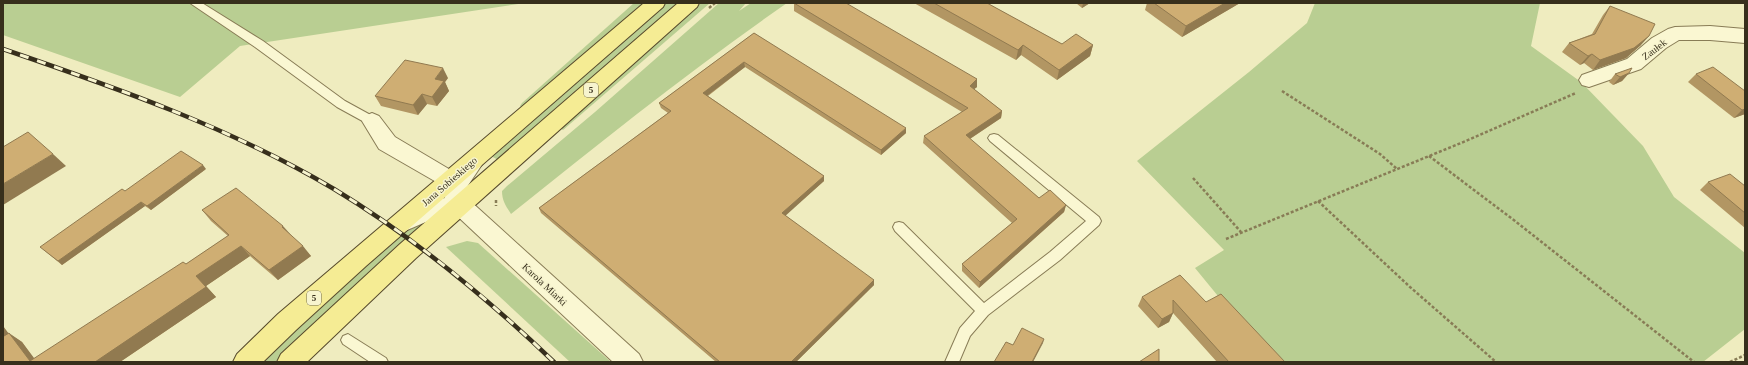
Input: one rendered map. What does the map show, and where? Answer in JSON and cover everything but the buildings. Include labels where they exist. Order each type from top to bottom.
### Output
[{"type":"main road","name":"Jana Sobieskiego","points":[[246,362],[287,322],[385,236],[656,3]]},
{"type":"main road","name":"5","points":[[290,362],[326,326],[690,3]]},
{"type":"street","name":"Zaułek","points":[[1589,80],[1634,64],[1659,43],[1675,34],[1745,36]]},
{"type":"street","points":[[372,121],[377,131],[387,143],[450,180]]},
{"type":"street","points":[[385,236],[403,223],[427,211],[447,206],[460,206],[454,194],[456,185],[468,167],[480,154]]},
{"type":"street","name":"Karola Miarki","points":[[460,206],[630,362]]},
{"type":"lane","points":[[195,3],[259,44],[341,104],[372,121]]},
{"type":"lane","points":[[952,362],[965,332],[983,311],[1055,256],[1095,221],[994,138]]},
{"type":"lane","points":[[899,227],[983,311]]},
{"type":"lane","points":[[348,340],[381,362]]},
{"type":"path","points":[[1226,240],[1241,232],[1429,156],[1566,98],[1577,92],[1589,80]]},
{"type":"path","points":[[1282,91],[1380,154],[1397,169]]},
{"type":"path","points":[[1429,156],[1694,362]]},
{"type":"path","points":[[1193,178],[1241,232]]},
{"type":"path","points":[[1318,201],[1410,287],[1496,362]]},
{"type":"path","points":[[1730,362],[1745,355]]},
{"type":"green space","points":[[3,3],[525,3],[240,46],[180,97],[3,35]]},
{"type":"green space","points":[[634,3],[644,3],[521,107],[520,106],[522,103]]},
{"type":"green space","points":[[666,3],[679,3],[500,161],[491,156]]},
{"type":"green space","points":[[701,3],[710,3],[563,130],[560,128]]},
{"type":"green space","points":[[719,3],[746,3],[739,11],[751,3],[787,3],[682,80],[511,214],[504,201],[502,191]]},
{"type":"green space","points":[[1315,3],[1540,3],[1531,46],[1581,82],[1643,146],[1674,197],[1745,253],[1745,329],[1703,362],[1272,362],[1195,268],[1224,250],[1137,161],[1249,72],[1307,23]]},
{"type":"green space","points":[[434,215],[275,362],[262,362],[288,335],[411,225]]},
{"type":"green space","points":[[467,241],[478,243],[611,362],[570,362],[446,247]]},
{"type":"railway","points":[[3,49],[131,94],[214,128],[295,167],[334,189],[393,228],[449,270],[502,314],[554,362]]}]
